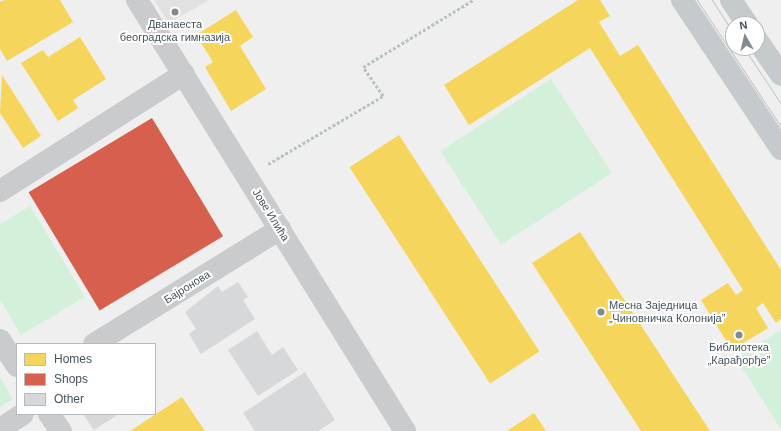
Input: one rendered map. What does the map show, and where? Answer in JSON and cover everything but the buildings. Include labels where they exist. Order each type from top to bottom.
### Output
[{"type":"main road","points":[[682,0],[781,149]]},
{"type":"main road","points":[[731,0],[741,16]]},
{"type":"main road","points":[[765,52],[781,75]]},
{"type":"street","name":"Јове Илића","points":[[137,0],[405,431]]},
{"type":"street","points":[[0,191],[184,74]]},
{"type":"street","name":"Бајронова","points":[[96,343],[280,229]]},
{"type":"street","points":[[0,340],[16,364]]},
{"type":"street","points":[[0,429],[21,415]]},
{"type":"street","points":[[50,415],[61,431]]},
{"type":"path","points":[[247,176],[383,96],[363,67],[473,0]]},
{"type":"shaded area","name":"Дванаеста београдска гимназија","points":[[154,0],[209,0],[169,23]]},
{"type":"green space","points":[[551,79],[612,173],[501,245],[440,151]]},
{"type":"green space","points":[[30,206],[85,297],[21,335],[0,300],[0,224]]},
{"type":"green space","points":[[781,330],[781,430],[736,358]]},
{"type":"green space","points":[[0,377],[13,399],[0,407]]},
{"type":"tram line","points":[[697,0],[781,127]]},
{"type":"tram line","points":[[712,0],[725,20]]},
{"type":"tram line","points":[[749,56],[781,104]]},
{"type":"place","name":"Дванаеста београдска гимназија","points":[[175,12]]},
{"type":"place","name":"Месна Заједница „Чиновничка Колонија”","points":[[601,312]]},
{"type":"place","name":"Библиотека „Карађорђе”","points":[[739,335]]}]
